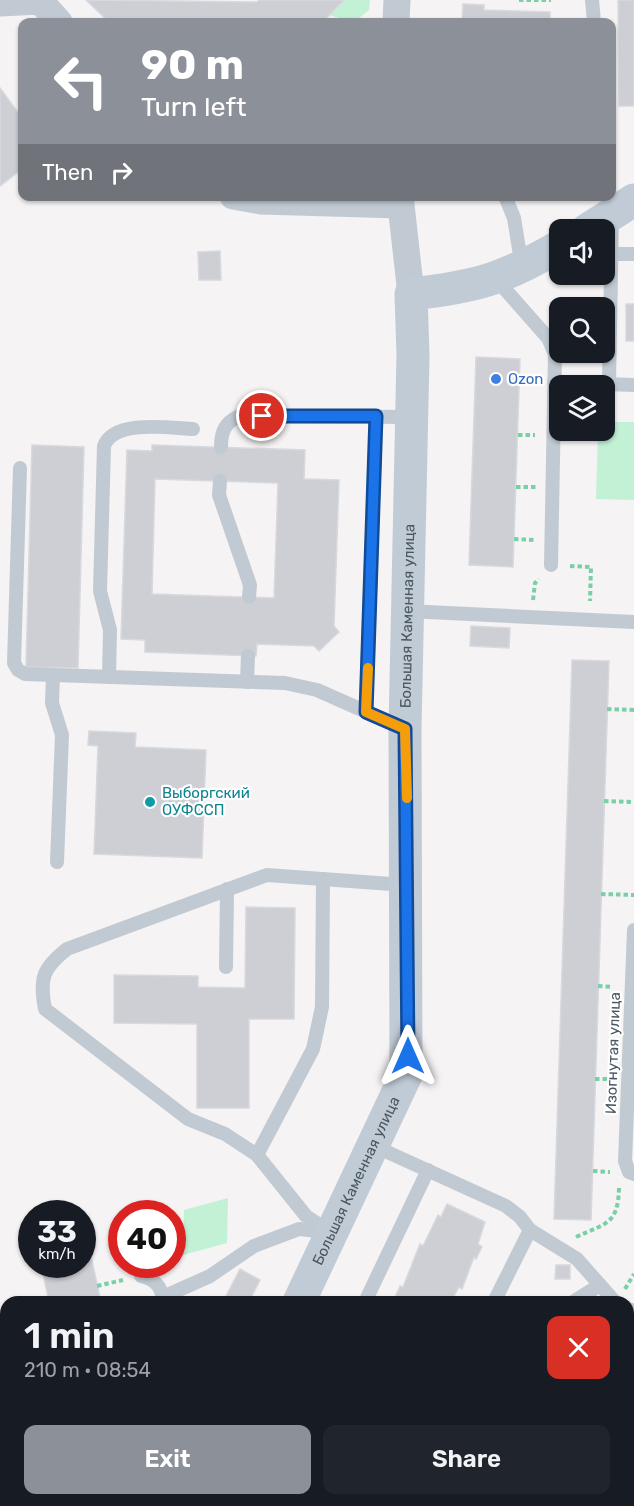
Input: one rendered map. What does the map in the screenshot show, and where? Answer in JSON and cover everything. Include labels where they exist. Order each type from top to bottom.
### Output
[{"type":"street","points":[[396,18],[397,0]]},
{"type":"street","points":[[0,3],[40,1],[55,18]]},
{"type":"street","points":[[261,201],[400,201]]},
{"type":"street","name":"Большая Каменная улица","points":[[302,1296],[406,1075],[405,729],[412,417],[411,294],[400,201]]},
{"type":"street","points":[[411,294],[459,288],[509,274],[549,252]]},
{"type":"lane","points":[[592,0],[594,18]]},
{"type":"lane","points":[[507,201],[516,227],[509,274],[555,354],[554,375]]},
{"type":"lane","points":[[615,254],[634,254]]},
{"type":"lane","points":[[609,375],[611,285]]},
{"type":"lane","points":[[615,384],[634,385]]},
{"type":"lane","points":[[221,447],[221,433],[228,422],[239,416],[412,417]]},
{"type":"lane","points":[[366,712],[376,416]]},
{"type":"lane","points":[[109,677],[110,630],[100,591],[104,446],[107,438],[114,433],[139,427],[193,429]]},
{"type":"lane","points":[[550,565],[553,441]]},
{"type":"lane","points":[[20,468],[14,663],[18,670],[25,674],[285,683],[317,690],[405,729]]},
{"type":"lane","points":[[220,481],[219,495],[250,585],[249,597]]},
{"type":"lane","points":[[407,611],[634,622]]},
{"type":"lane","points":[[247,682],[248,656]]},
{"type":"lane","points":[[53,675],[52,703],[62,735],[57,862]]},
{"type":"lane","points":[[332,1233],[306,1216],[257,1155],[225,1134],[188,1119],[45,1009],[41,986],[49,963],[67,949],[267,875],[407,885]]},
{"type":"lane","points":[[257,1155],[314,1048],[322,1006],[323,879]]},
{"type":"lane","points":[[226,967],[227,890]]},
{"type":"lane","name":"Изогнутая улица","points":[[634,930],[625,1161],[629,1173],[634,1174]]},
{"type":"lane","points":[[374,1146],[506,1206],[520,1217],[530,1230],[577,1259],[610,1296]]},
{"type":"lane","points":[[368,1296],[428,1170]]},
{"type":"lane","points":[[170,1296],[210,1276],[254,1246],[299,1229],[332,1233]]},
{"type":"lane","points":[[497,1296],[530,1230]]},
{"type":"lane","points":[[149,1278],[153,1279],[161,1289],[163,1296]]},
{"type":"lane","points":[[583,1296],[600,1285]]},
{"type":"path","points":[[519,0],[551,0]]},
{"type":"path","points":[[531,617],[535,583],[550,565],[591,567],[590,620]]},
{"type":"path","points":[[607,709],[634,710]]},
{"type":"path","points":[[604,801],[634,802]]},
{"type":"path","points":[[601,894],[634,895]]},
{"type":"path","points":[[556,1245],[608,1223],[618,1209],[619,1181]]},
{"type":"path","points":[[97,1286],[132,1278]]},
{"type":"green space","points":[[344,0],[370,0],[369,10],[359,18],[340,18],[329,15]]},
{"type":"green space","points":[[615,422],[634,422],[634,500],[596,499],[598,441],[615,441]]},
{"type":"green space","points":[[228,1198],[227,1243],[186,1254],[186,1209]]},
{"type":"building","points":[[86,0],[257,2],[259,0],[344,0],[327,18],[105,18]]},
{"type":"building","points":[[618,0],[634,0],[634,106],[619,106]]},
{"type":"building","points":[[463,4],[484,5],[484,10],[550,12],[550,18],[462,18]]},
{"type":"building","points":[[0,88],[18,113],[18,172],[0,186]]},
{"type":"building","points":[[220,251],[221,280],[199,280],[198,252]]},
{"type":"building","points":[[626,304],[634,304],[634,341],[626,341]]},
{"type":"building","points":[[476,357],[520,359],[513,567],[469,565]]},
{"type":"building","points":[[32,445],[84,447],[78,668],[26,667]]},
{"type":"building","points":[[152,445],[305,450],[304,479],[339,480],[334,626],[339,632],[319,651],[314,646],[257,644],[256,656],[145,652],[145,640],[121,639],[127,450],[152,451]],"holes":[[[155,479],[278,483],[274,598],[152,594]]]},
{"type":"building","points":[[471,626],[510,628],[509,648],[470,646]]},
{"type":"building","points":[[572,660],[609,661],[591,1220],[554,1219]]},
{"type":"building","name":"Выборгский ОУФССП","points":[[89,731],[136,733],[135,747],[206,750],[202,858],[94,854],[98,746],[88,745]]},
{"type":"building","points":[[246,907],[295,908],[294,1019],[249,1019],[249,1108],[197,1108],[197,1024],[114,1023],[114,975],[198,976],[198,987],[245,988]]},
{"type":"building","points":[[447,1204],[485,1222],[478,1244],[482,1247],[476,1259],[474,1257],[462,1289],[459,1287],[454,1296],[396,1296],[400,1286],[403,1287],[420,1244],[423,1246],[438,1215],[441,1217]]},
{"type":"building","points":[[556,1265],[570,1265],[570,1279],[555,1279]]},
{"type":"building","points":[[240,1269],[260,1280],[252,1296],[226,1296]]},
{"type":"building","points":[[44,1278],[96,1278],[100,1296],[48,1296]]},
{"type":"slow traffic","points":[[368,668],[366,712],[405,729],[407,798]]},
{"type":"place","name":"Ozon","points":[[496,379]]},
{"type":"place","name":"Выборгский ОУФССП","points":[[150,802]]},
{"type":"route","points":[[262,416],[376,416],[366,712],[405,729],[408,1056]]}]
